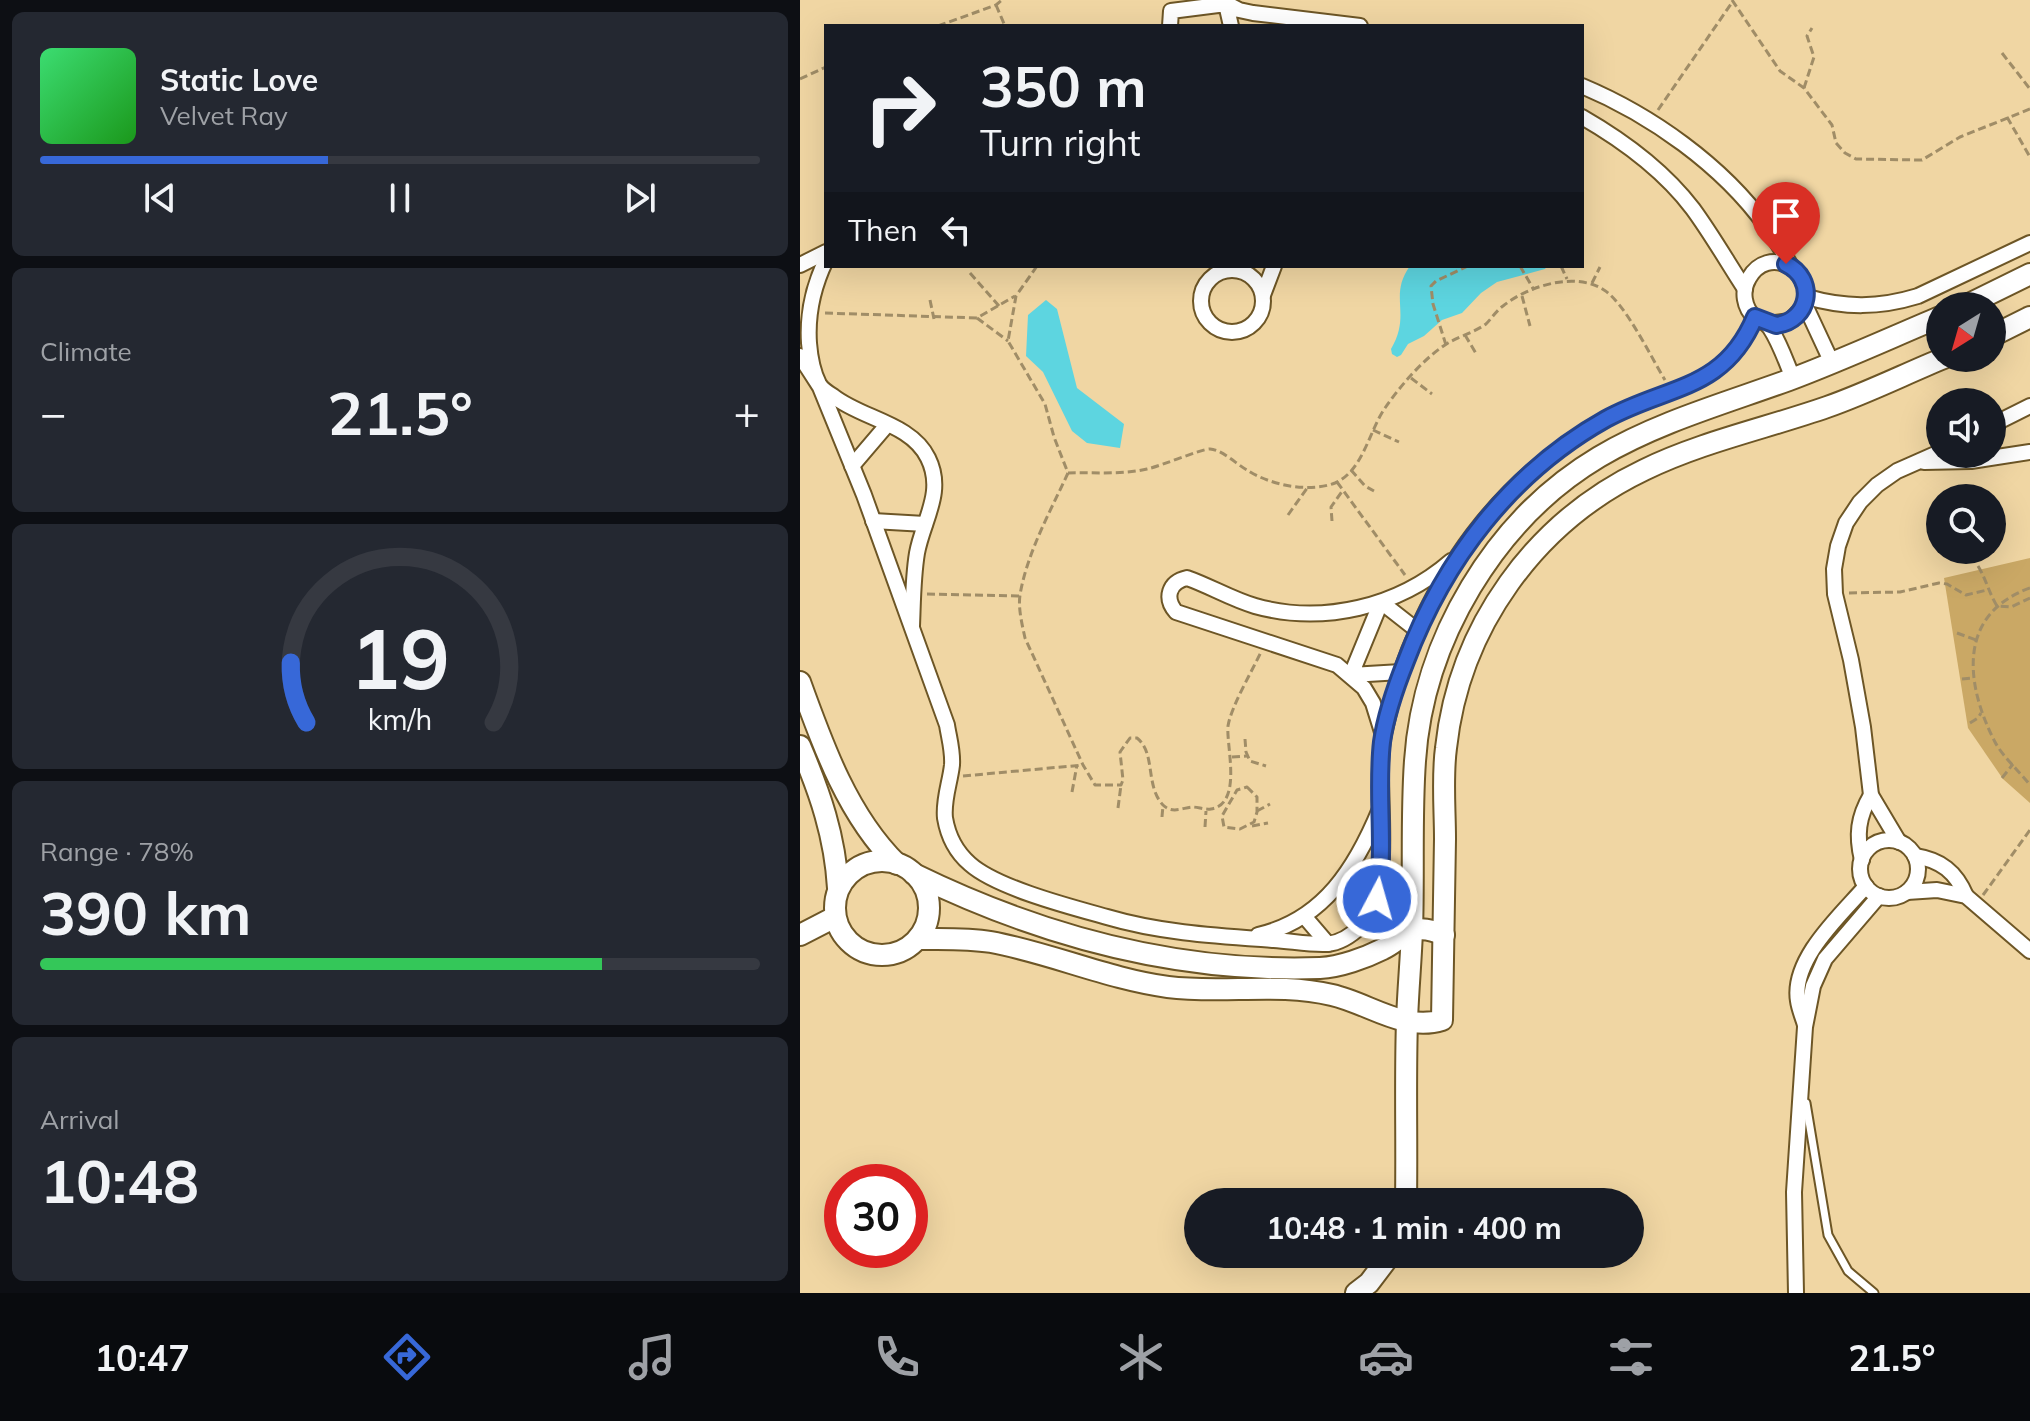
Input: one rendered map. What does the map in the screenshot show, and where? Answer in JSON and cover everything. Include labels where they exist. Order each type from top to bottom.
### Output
[{"type":"main road","points":[[1993,292],[2030,274]]},
{"type":"main road","points":[[2006,329],[2030,317]]},
{"type":"main road","points":[[1406,1188],[1407,1022],[1415,760],[1422,708],[1442,646],[1458,610],[1485,566],[1527,516],[1555,489],[1597,458],[1643,434],[1832,363],[1926,323]]},
{"type":"main road","points":[[919,939],[964,938],[992,942],[1169,987],[1286,989],[1331,995],[1407,1022],[1424,1024],[1442,1020],[1445,750],[1453,705],[1466,662],[1484,621],[1508,583],[1536,548],[1569,517],[1645,469],[1830,406],[1926,366]]},
{"type":"main road","points":[[800,682],[813,720],[852,804],[879,846],[923,885],[928,898],[926,927],[919,939],[900,953],[889,956],[865,953],[842,935],[835,917],[838,888],[835,851],[827,815],[800,746]]},
{"type":"main road","points":[[827,815],[852,804]]},
{"type":"main road","points":[[838,888],[859,867],[878,861],[906,869],[1009,916],[1114,948],[1229,966],[1330,967],[1385,948],[1412,930],[1430,930],[1444,935]]},
{"type":"main road","points":[[800,935],[835,917]]},
{"type":"main road","points":[[1356,1293],[1380,1268]]},
{"type":"street","points":[[1172,12],[1223,2],[1253,13],[1344,24]]},
{"type":"street","points":[[1223,2],[1230,24]]},
{"type":"street","points":[[1584,87],[1650,122],[1727,183],[1766,226],[1805,283],[1806,301],[1832,363]]},
{"type":"street","points":[[1584,118],[1645,161],[1692,207],[1745,289]]},
{"type":"street","points":[[1806,301],[1853,306],[1900,302],[2030,243]]},
{"type":"street","points":[[800,265],[824,253]]},
{"type":"street","points":[[1792,268],[1778,263],[1763,265],[1750,275],[1745,289],[1746,304],[1762,321],[1793,378]]},
{"type":"street","points":[[824,265],[805,309],[810,350],[820,387],[873,521],[947,725],[952,764],[945,815],[948,834],[964,858],[988,875],[1050,900],[1114,919],[1180,932],[1328,944],[1342,940],[1364,923],[1372,912],[1379,885],[1383,828],[1380,809],[1383,737],[1373,703],[1351,675],[1320,658],[1176,612],[1168,597],[1172,586],[1187,578],[1243,602],[1284,612],[1340,611],[1381,602],[1414,587],[1463,550]]},
{"type":"street","points":[[1263,295],[1258,284],[1241,268],[1219,273],[1204,286],[1201,305],[1209,323],[1227,332],[1246,329],[1260,315],[1263,295],[1273,268]]},
{"type":"street","points":[[1762,321],[1790,321],[1806,301]]},
{"type":"street","points":[[1383,737],[1401,672],[1418,631],[1463,550],[1503,499],[1552,455],[1606,419],[1634,404],[1698,382],[1727,362],[1762,321]]},
{"type":"street","points":[[800,356],[820,387],[842,404],[904,432],[917,442],[931,465],[935,490],[917,551],[912,634]]},
{"type":"street","points":[[2006,418],[2030,406]]},
{"type":"street","points":[[852,466],[887,425]]},
{"type":"street","points":[[1920,462],[1971,461],[2030,452]]},
{"type":"street","points":[[1899,842],[1871,795],[1863,727],[1835,594],[1834,569],[1838,546],[1853,512],[1877,485],[1897,471],[1926,459]]},
{"type":"street","points":[[873,521],[925,524]]},
{"type":"street","points":[[1381,602],[1418,631]]},
{"type":"street","points":[[1351,675],[1381,602]]},
{"type":"street","points":[[1351,675],[1401,672]]},
{"type":"street","points":[[1862,860],[1858,826],[1871,795]]},
{"type":"street","points":[[1247,938],[1286,926],[1330,896],[1351,870],[1380,809]]},
{"type":"street","points":[[1907,892],[1918,871],[1915,856],[1899,842],[1884,840],[1876,843],[1865,853],[1860,869],[1866,886],[1879,896],[1893,897],[1907,892],[1937,890],[1971,900]]},
{"type":"street","points":[[1915,856],[1929,858],[1952,872],[1971,900],[2030,951]]},
{"type":"street","points":[[1351,870],[1379,885]]},
{"type":"street","points":[[1805,1027],[1797,1000],[1803,964],[1866,886]]},
{"type":"street","points":[[1796,1293],[1794,1192],[1805,1027],[1818,971],[1879,896]]},
{"type":"street","points":[[1304,916],[1328,944]]},
{"type":"street","points":[[1803,964],[1818,971]]},
{"type":"lane","points":[[1802,1080],[1828,1235],[1848,1271],[1874,1293]]},
{"type":"path","points":[[944,24],[1002,0]]},
{"type":"path","points":[[1650,122],[1732,0],[1780,71],[1804,88],[1832,125],[1836,143],[1856,159],[1922,160],[1960,137],[2030,109]]},
{"type":"path","points":[[996,5],[1004,24]]},
{"type":"path","points":[[1804,88],[1813,65],[1814,57],[1807,36],[1812,28]]},
{"type":"path","points":[[2002,53],[2030,89]]},
{"type":"path","points":[[800,79],[824,68]]},
{"type":"path","points":[[2007,117],[2030,157]]},
{"type":"path","points":[[1592,283],[1600,267]]},
{"type":"path","points":[[805,309],[934,319],[977,318],[1016,296],[1036,268]]},
{"type":"path","points":[[1446,345],[1433,304],[1431,286],[1464,268]]},
{"type":"path","points":[[1521,268],[1534,290]]},
{"type":"path","points":[[1562,268],[1567,279]]},
{"type":"path","points":[[970,273],[999,306]]},
{"type":"path","points":[[1068,473],[1142,470],[1214,449],[1270,481],[1308,487],[1337,482],[1351,470],[1364,451],[1383,411],[1427,360],[1446,345],[1484,325],[1504,305],[1534,290],[1567,279],[1592,283],[1611,294],[1672,390]]},
{"type":"path","points":[[1008,341],[1016,296]]},
{"type":"path","points":[[1522,296],[1530,326]]},
{"type":"path","points":[[930,300],[934,319]]},
{"type":"path","points":[[977,318],[1008,341],[1045,404],[1068,473],[1035,545],[1019,596],[1025,638],[1095,785],[1121,785]]},
{"type":"path","points":[[1465,335],[1477,355]]},
{"type":"path","points":[[1411,378],[1432,394]]},
{"type":"path","points":[[1372,430],[1399,442]]},
{"type":"path","points":[[1351,470],[1374,491]]},
{"type":"path","points":[[1337,482],[1414,587]]},
{"type":"path","points":[[1288,515],[1308,487]]},
{"type":"path","points":[[1332,521],[1331,507],[1343,490]]},
{"type":"path","points":[[1978,566],[1997,606]]},
{"type":"path","points":[[1835,594],[1900,592],[1939,583],[1966,595],[1987,590]]},
{"type":"path","points":[[2030,588],[2010,595],[1982,625],[1976,640],[1973,678],[1996,744],[2030,785]]},
{"type":"path","points":[[914,594],[1019,596]]},
{"type":"path","points":[[1997,606],[2011,607],[2030,598]]},
{"type":"path","points":[[1957,633],[1976,640]]},
{"type":"path","points":[[1163,805],[1172,810],[1193,807],[1206,810],[1219,806],[1227,797],[1232,757],[1228,727],[1266,641]]},
{"type":"path","points":[[1962,679],[1973,678]]},
{"type":"path","points":[[1970,723],[1978,718],[1982,709]]},
{"type":"path","points":[[1118,808],[1123,780],[1120,752],[1130,738],[1137,738],[1147,748],[1150,774],[1163,805],[1162,817]]},
{"type":"path","points":[[1245,739],[1247,756],[1255,764],[1266,766]]},
{"type":"path","points":[[1232,757],[1247,756]]},
{"type":"path","points":[[2002,778],[2013,764]]},
{"type":"path","points":[[1072,792],[1077,765]]},
{"type":"path","points":[[950,777],[1083,765]]},
{"type":"path","points":[[1250,826],[1257,811],[1255,792],[1247,787],[1237,790],[1221,820],[1224,827],[1240,829],[1268,823]]},
{"type":"path","points":[[1257,811],[1270,804]]},
{"type":"path","points":[[1219,806],[1225,811]]},
{"type":"path","points":[[1205,827],[1206,810]]},
{"type":"path","points":[[1971,900],[2030,830]]},
{"type":"shaded area","points":[[2030,558],[2030,803],[2003,779],[1968,728],[1944,578]]},
{"type":"water","points":[[1409,268],[1546,268],[1497,282],[1462,313],[1442,320],[1424,336],[1408,344],[1397,357],[1391,349],[1400,325],[1400,296]]},
{"type":"water","points":[[1046,300],[1057,309],[1077,388],[1124,424],[1120,448],[1087,443],[1072,431],[1043,372],[1026,356],[1028,315]]},
{"type":"route","points":[[1377,899],[1383,828],[1380,809],[1383,737],[1401,672],[1446,576],[1482,523],[1503,499],[1552,455],[1578,436],[1634,404],[1698,382],[1713,373],[1739,349],[1755,317],[1776,325],[1796,317],[1805,305],[1807,290],[1798,272],[1786,264]]}]
